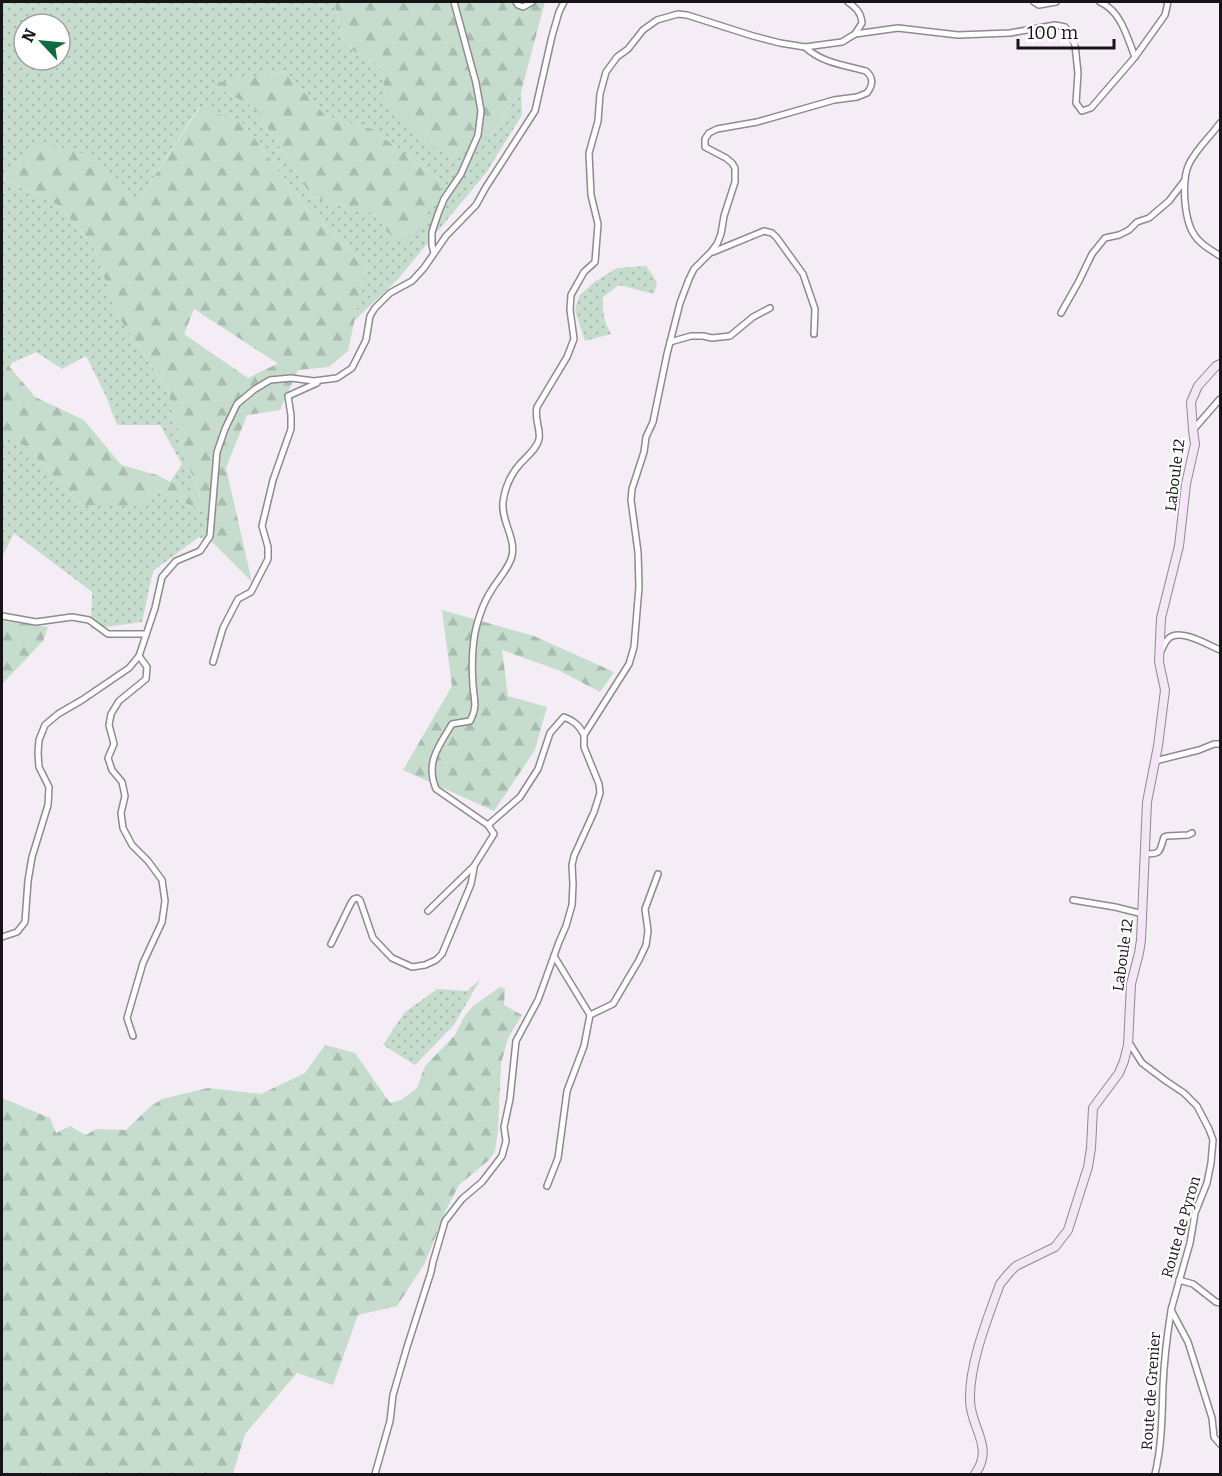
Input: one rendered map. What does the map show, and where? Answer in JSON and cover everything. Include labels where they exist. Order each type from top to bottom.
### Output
[{"type":"street","points":[[434,253],[432,232],[444,199],[461,174],[478,135],[481,111],[454,2]]},
{"type":"street","points":[[516,2],[523,7],[532,2]]},
{"type":"street","points":[[213,662],[223,628],[238,599],[251,592],[268,559],[268,547],[262,526],[273,480],[291,429],[288,396],[314,383],[337,378],[352,368],[366,340],[370,316],[375,308],[390,293],[412,281],[446,236],[476,205],[535,111],[552,36],[564,2]]},
{"type":"street","points":[[428,911],[474,866],[494,834],[489,825],[436,789],[432,779],[432,762],[434,754],[452,724],[470,720],[474,713],[476,703],[473,686],[474,640],[490,592],[508,566],[512,555],[511,536],[503,515],[505,490],[514,472],[535,447],[539,438],[535,415],[537,407],[567,357],[574,339],[570,310],[571,295],[584,272],[595,262],[598,224],[591,195],[589,153],[598,121],[600,94],[606,72],[643,30],[657,20],[678,14],[771,41],[805,47],[843,42],[855,34],[862,23],[857,9],[848,2]]},
{"type":"street","points":[[1034,2],[1039,5],[1056,2]]},
{"type":"street","points":[[1100,2],[1111,8],[1122,24],[1135,57]]},
{"type":"street","points":[[855,34],[898,28],[958,35],[1010,33],[1055,25],[1065,27],[1071,34],[1075,45],[1078,74],[1076,103],[1082,111],[1091,108],[1135,57],[1165,15],[1168,2]]},
{"type":"street","points":[[584,735],[629,664],[634,647],[639,587],[638,552],[631,500],[634,480],[644,452],[646,437],[653,422],[680,303],[694,269],[717,244],[735,182],[735,168],[732,163],[705,147],[705,139],[709,133],[717,129],[778,116],[834,100],[857,97],[871,89],[873,80],[866,71],[826,61],[805,47]]},
{"type":"street","points":[[1221,123],[1193,158],[1185,180],[1185,200],[1193,234],[1202,244],[1221,256]]},
{"type":"street","points":[[1061,313],[1092,254],[1105,238],[1129,231],[1137,222],[1149,218],[1169,201],[1185,180]]},
{"type":"street","points":[[711,252],[764,231],[772,233],[802,274],[815,309],[814,333]]},
{"type":"street","points":[[670,342],[691,336],[712,338],[730,336],[753,317],[770,308]]},
{"type":"street","name":"Laboule 12","points":[[975,1474],[982,1466],[983,1454],[982,1442],[970,1402],[971,1377],[1000,1284],[1016,1266],[1055,1247],[1068,1230],[1088,1167],[1093,1108],[1119,1073],[1124,1061],[1128,1041],[1131,984],[1139,953],[1143,914],[1148,802],[1165,690],[1159,662],[1161,618],[1179,546],[1186,484],[1195,444],[1191,402],[1202,380],[1221,364]]},
{"type":"street","points":[[2,938],[17,932],[25,922],[32,857],[48,805],[49,787],[39,767],[38,753],[39,740],[45,725],[58,714],[129,668],[139,656],[162,577],[176,561],[200,551],[210,536],[217,452],[237,404],[270,380],[291,378],[314,381],[337,378]]},
{"type":"street","points":[[1193,430],[1221,399]]},
{"type":"street","points":[[2,616],[36,622],[72,617],[89,620],[108,634],[145,634]]},
{"type":"street","points":[[1160,653],[1167,639],[1173,634],[1183,634],[1221,650]]},
{"type":"street","points":[[133,1036],[127,1018],[143,963],[162,922],[165,901],[162,880],[132,845],[123,828],[122,782],[112,770],[108,758],[114,744],[109,725],[111,714],[119,701],[146,679],[147,667],[139,656]]},
{"type":"street","points":[[375,1474],[390,1421],[393,1395],[446,1221],[462,1199],[482,1182],[502,1156],[506,1141],[504,1127],[510,1099],[516,1041],[538,1000],[572,905],[574,856],[600,793],[599,784],[584,747],[584,735],[580,727],[572,720],[564,717],[550,733],[538,769],[520,797],[489,825]]},
{"type":"street","points":[[1155,761],[1220,744]]},
{"type":"street","points":[[1144,854],[1159,852],[1164,837],[1192,833]]},
{"type":"street","points":[[331,944],[351,903],[357,898],[360,900],[374,938],[392,958],[412,966],[425,965],[436,960],[442,954],[471,884],[474,866]]},
{"type":"street","points":[[590,1015],[612,1004],[639,960],[646,945],[648,931],[645,909],[658,874]]},
{"type":"street","points":[[1074,900],[1143,914]]},
{"type":"street","points":[[548,1186],[558,1158],[567,1091],[584,1046],[590,1015],[554,956]]},
{"type":"street","points":[[1128,1041],[1139,1059],[1151,1071],[1184,1093],[1197,1106],[1213,1140],[1221,1139]]},
{"type":"street","points":[[1124,1061],[1139,1059]]},
{"type":"street","name":"Route de Pyron","points":[[1171,1310],[1196,1213],[1207,1183],[1213,1140]]},
{"type":"street","points":[[1179,1280],[1193,1284],[1216,1302],[1221,1303]]},
{"type":"street","points":[[1171,1310],[1188,1342],[1212,1418],[1214,1437],[1221,1444]]},
{"type":"street","name":"Route de Grenier","points":[[1155,1474],[1171,1310]]},
{"type":"green space","points":[[2,2],[334,2],[344,45],[380,66],[388,109],[491,135],[521,92],[522,115],[486,173],[398,279],[354,321],[366,266],[303,204],[244,124],[199,107],[138,201],[36,141],[3,179],[60,206],[95,250],[117,315],[169,392],[177,435],[200,498],[170,482],[182,464],[160,425],[117,425],[106,396],[86,356],[62,369],[36,352],[12,363],[2,382]],"holes":[[[285,71],[326,116],[372,129],[444,183],[394,240],[375,215],[312,197],[254,107],[211,85]]]},
{"type":"green space","points":[[334,2],[545,2],[521,92],[491,135],[452,161],[388,109],[380,66],[344,45]]},
{"type":"green space","points":[[285,71],[326,116],[372,129],[444,183],[415,236],[394,240],[375,215],[312,197],[254,107],[209,84]]},
{"type":"green space","points":[[200,107],[244,124],[303,204],[366,266],[348,351],[329,367],[298,370],[280,410],[247,415],[226,468],[252,582],[212,542],[216,516],[154,490],[143,506],[80,505],[27,447],[2,437],[2,379],[8,365],[35,397],[84,420],[121,465],[157,475],[200,497],[177,435],[169,392],[117,315],[95,250],[60,206],[3,179],[36,140],[88,155],[138,201]],"holes":[[[194,309],[277,363],[248,378],[184,334]]]},
{"type":"green space","points":[[646,266],[657,282],[654,294],[619,285],[603,297],[604,316],[611,334],[585,341],[575,310],[579,296],[593,283],[617,268]]},
{"type":"green space","points":[[2,437],[27,447],[80,505],[154,490],[216,516],[212,542],[199,537],[153,571],[142,622],[91,629],[92,592],[14,533],[2,557]]},
{"type":"green space","points":[[442,610],[534,636],[614,672],[600,692],[558,670],[502,650],[508,696],[547,707],[535,750],[494,811],[403,770],[452,686]]},
{"type":"green space","points":[[2,621],[48,627],[43,641],[2,684]]},
{"type":"green space","points":[[480,980],[454,1025],[415,1065],[383,1045],[404,1013],[437,989],[467,991]]},
{"type":"green space","points":[[500,987],[505,989],[504,1005],[522,1015],[508,1038],[501,1064],[495,1151],[489,1160],[459,1185],[446,1210],[425,1263],[397,1306],[358,1315],[333,1385],[297,1373],[245,1434],[233,1474],[2,1474],[2,1098],[50,1118],[56,1133],[70,1126],[86,1135],[96,1129],[126,1130],[151,1106],[162,1099],[208,1088],[261,1094],[305,1073],[325,1045],[355,1053],[390,1103],[401,1100],[417,1088],[425,1066],[455,1035],[464,1017],[473,1006]]}]
